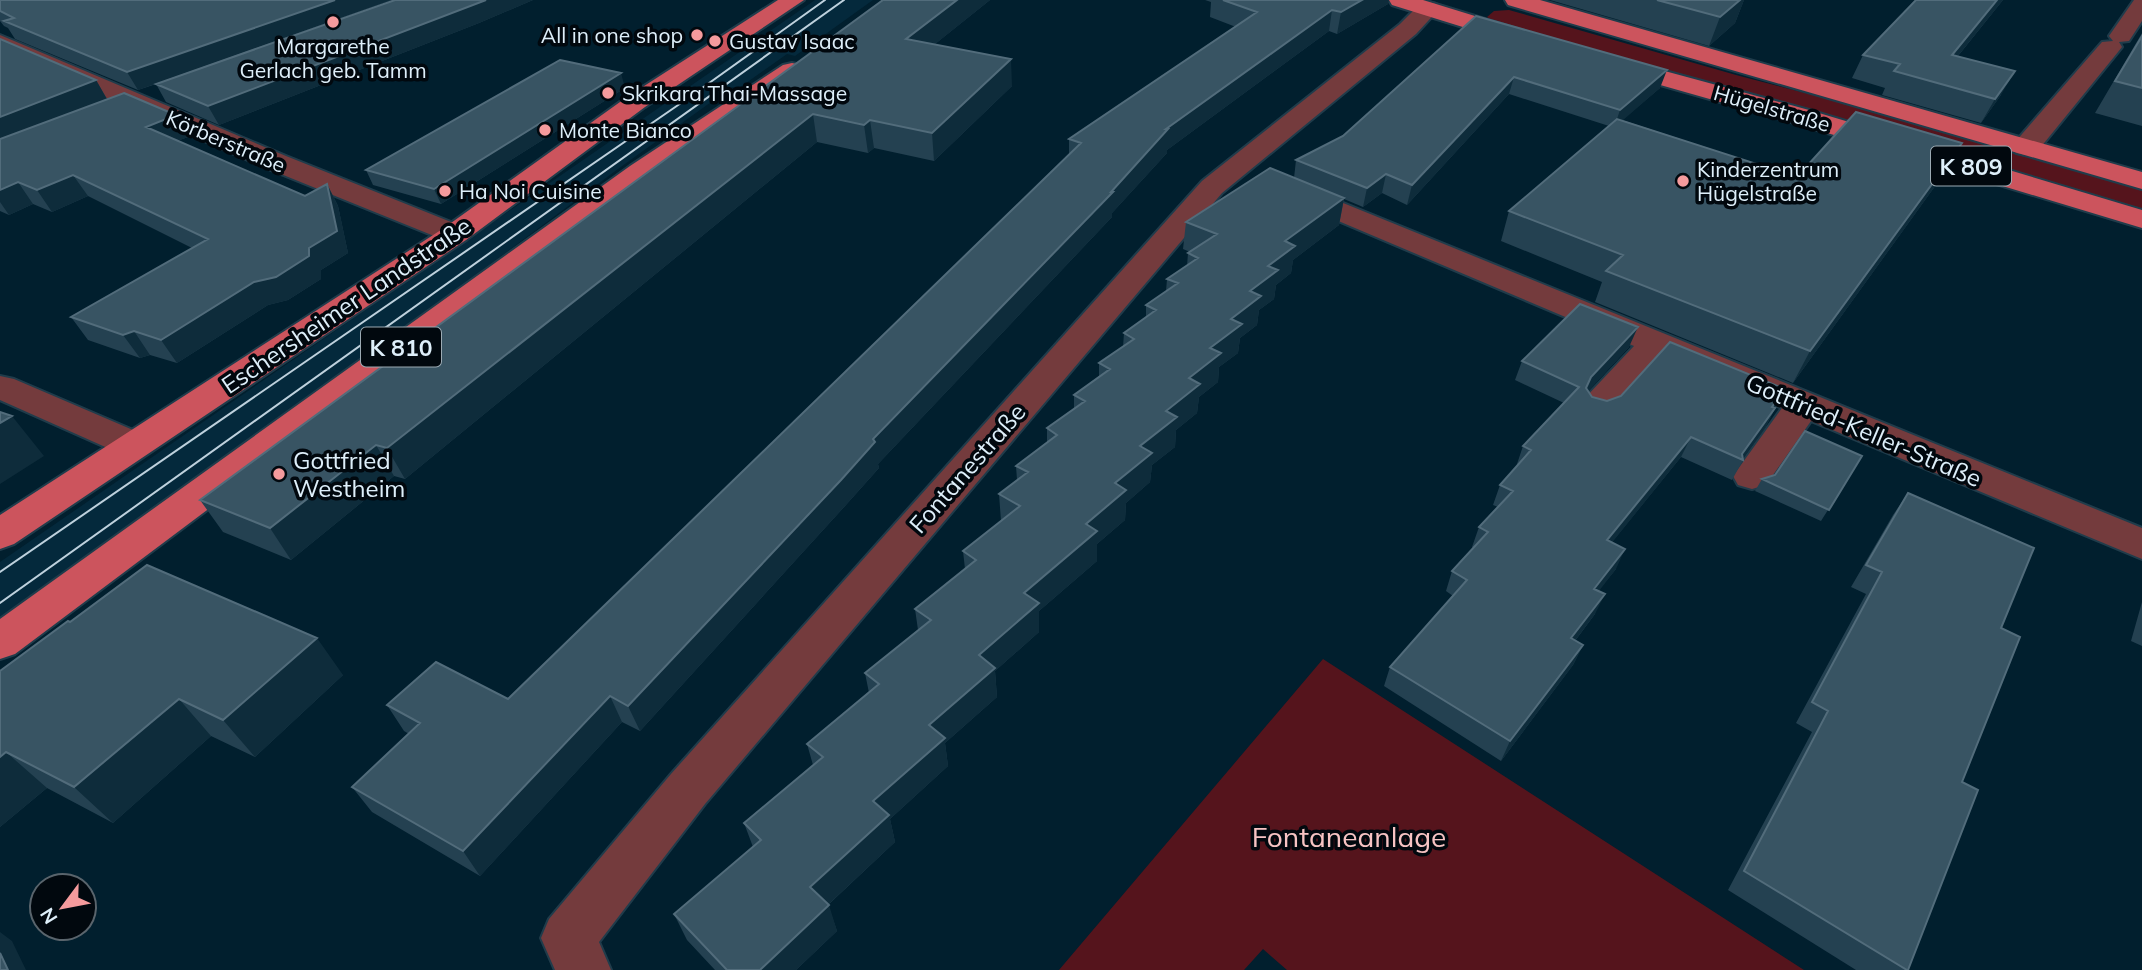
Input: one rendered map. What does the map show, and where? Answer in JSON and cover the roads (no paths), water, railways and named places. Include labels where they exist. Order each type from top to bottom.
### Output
[{"type":"main road","name":"Eschersheimer Landstraße","points":[[0,534],[455,234],[636,102],[793,0]]},
{"type":"main road","points":[[1494,0],[1541,8]]},
{"type":"main road","name":"Hügelstraße","points":[[1516,0],[2142,181]]},
{"type":"main road","points":[[1427,3],[1535,42]]},
{"type":"main road","name":"Hügelstraße","points":[[1587,56],[1800,116],[2142,219]]},
{"type":"main road","name":"K 810","points":[[0,642],[640,172],[808,59]]},
{"type":"street","name":"Fontanestraße","points":[[584,970],[568,938],[614,878],[688,789],[1202,197],[1427,3]]},
{"type":"street","points":[[2026,147],[2115,41],[2142,4]]},
{"type":"street","name":"Körberstraße","points":[[0,41],[123,107],[276,162],[455,234]]},
{"type":"street","points":[[123,107],[174,88]]},
{"type":"street","name":"Gottfried-Keller-Straße","points":[[1237,169],[2142,544]]},
{"type":"street","points":[[1598,406],[1656,343]]},
{"type":"street","points":[[2,387],[134,445]]},
{"type":"street","points":[[1752,476],[1803,405]]},
{"type":"tram line","points":[[0,572],[684,101],[825,0]]},
{"type":"tram line","points":[[0,603],[844,0]]},
{"type":"place","name":"Margarethe Gerlach geb. Tamm","points":[[333,22]]},
{"type":"place","name":"All in one shop","points":[[697,35]]},
{"type":"place","name":"Gustav Isaac","points":[[715,41]]},
{"type":"place","name":"Skrikara Thai-Massage","points":[[608,93]]},
{"type":"place","name":"Monte Bianco","points":[[545,130]]},
{"type":"place","name":"Kinderzentrum Hügelstraße","points":[[1683,181]]},
{"type":"place","name":"Ha Noi Cuisine","points":[[445,191]]},
{"type":"place","name":"Gottfried Westheim","points":[[279,474]]},
{"type":"park label","name":"Fontaneanlage","points":[[1349,836]]}]
